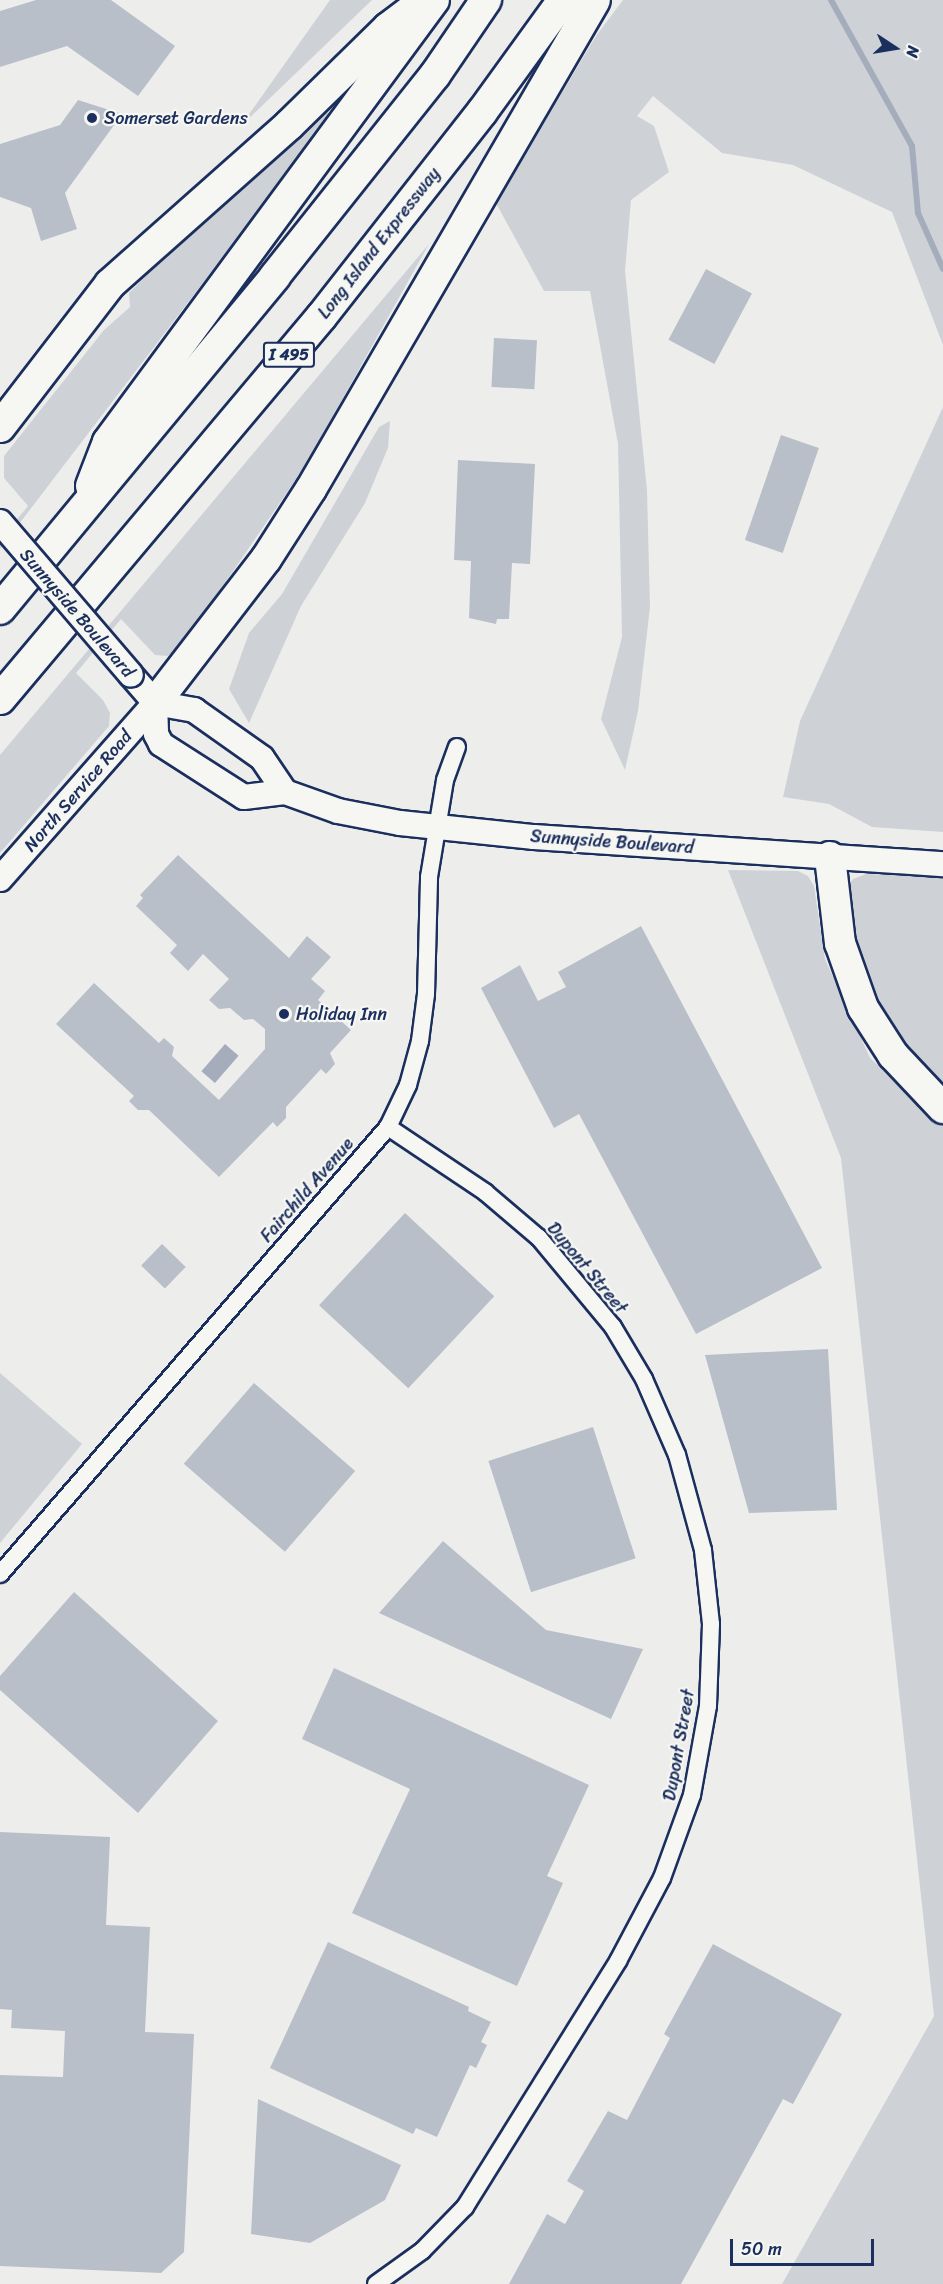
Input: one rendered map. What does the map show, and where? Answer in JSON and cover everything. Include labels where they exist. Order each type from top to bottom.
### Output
[{"type":"highway","points":[[0,427],[110,284],[289,125],[388,28],[427,0]]},
{"type":"highway","points":[[81,511],[108,442],[434,0]]},
{"type":"highway","points":[[0,609],[435,75],[486,0]]},
{"type":"highway","name":"Long Island Expressway","points":[[0,699],[322,316],[482,112],[563,0]]},
{"type":"highway","points":[[155,703],[266,559],[311,489],[595,0]]},
{"type":"highway","points":[[830,857],[840,943],[852,982],[893,1056],[938,1098]]},
{"type":"main road","name":"Sunnyside Boulevard","points":[[0,522],[155,703],[156,734],[161,744],[244,797],[285,792],[338,811],[436,827],[943,864]]},
{"type":"main road","points":[[155,703],[194,710],[262,758],[285,792]]},
{"type":"main road","name":"North Service Road","points":[[0,879],[155,703]]},
{"type":"street","name":"Fairchild Avenue","points":[[0,1574],[388,1127],[408,1085],[420,1041],[426,994],[429,877],[445,780],[457,747]]},
{"type":"street","name":"Dupont Street","points":[[375,2284],[422,2251],[465,2207],[618,1961],[662,1878],[692,1795],[708,1706],[711,1624],[702,1550],[676,1455],[644,1379],[613,1327],[539,1238],[485,1192],[388,1127]]},
{"type":"shaded area","points":[[330,0],[372,0],[240,127],[298,45]]},
{"type":"shaded area","points":[[623,0],[943,0],[943,345],[892,212],[793,165],[722,153],[653,96],[637,116],[654,126],[669,172],[631,200],[625,271],[647,490],[650,607],[638,711],[625,770],[601,719],[622,637],[618,444],[590,291],[544,291],[496,203],[596,36]]},
{"type":"shaded area","points":[[325,111],[331,115],[0,549],[0,540],[28,506],[4,478],[4,456],[104,330],[130,307],[129,293],[183,238]]},
{"type":"shaded area","points":[[429,244],[305,466],[179,650],[167,656],[155,655],[121,619],[76,673],[103,700],[110,713],[109,726],[0,853],[0,755]]},
{"type":"shaded area","points":[[943,407],[943,832],[872,827],[829,804],[783,797],[800,721]]},
{"type":"shaded area","points":[[390,421],[388,448],[365,503],[301,606],[249,723],[229,689],[249,633],[282,594],[379,427]]},
{"type":"shaded area","points":[[728,870],[798,871],[808,876],[814,886],[825,959],[870,1058],[943,1125],[943,2284],[782,2284],[934,2016],[841,1158]]},
{"type":"shaded area","points":[[866,874],[943,877],[943,1082],[923,1069],[893,1035],[859,970],[846,889],[853,879]]},
{"type":"shaded area","points":[[0,1373],[82,1444],[0,1543]]},
{"type":"water","points":[[225,1044],[239,1056],[215,1083],[201,1071]]},
{"type":"building","points":[[36,0],[111,0],[175,46],[138,96],[67,46],[0,67],[0,11]]},
{"type":"building","points":[[78,100],[122,114],[65,193],[77,229],[41,241],[31,208],[0,197],[0,144],[60,125]]},
{"type":"building","points":[[706,269],[752,293],[714,364],[668,340]]},
{"type":"building","points":[[494,338],[537,340],[534,389],[491,387]]},
{"type":"building","points":[[781,435],[819,448],[783,553],[745,540]]},
{"type":"building","points":[[458,460],[535,464],[530,564],[512,563],[509,619],[497,619],[496,624],[469,618],[471,561],[454,560]]},
{"type":"building","name":"Holiday Inn","points":[[178,855],[289,958],[307,936],[331,957],[311,979],[325,991],[318,1000],[351,1030],[330,1053],[335,1064],[326,1074],[321,1069],[286,1107],[286,1118],[277,1127],[273,1122],[219,1177],[149,1110],[138,1110],[129,1101],[134,1096],[56,1024],[94,983],[159,1043],[164,1038],[174,1047],[172,1056],[219,1100],[265,1049],[265,1029],[253,1019],[244,1020],[230,1008],[219,1009],[209,1000],[229,979],[203,954],[188,971],[170,953],[177,945],[136,906],[143,898],[140,895]]},
{"type":"building","points":[[641,926],[822,1268],[696,1334],[579,1114],[554,1128],[481,988],[520,965],[538,1001],[566,987],[558,972]]},
{"type":"building","points":[[405,1213],[494,1296],[408,1388],[319,1305]]},
{"type":"building","points":[[162,1244],[186,1267],[165,1289],[141,1266]]},
{"type":"building","points":[[828,1349],[837,1510],[749,1513],[705,1355]]},
{"type":"building","points":[[254,1383],[355,1471],[285,1552],[184,1464]]},
{"type":"building","points":[[593,1427],[636,1558],[531,1592],[488,1461]]},
{"type":"building","points":[[443,1541],[546,1630],[643,1649],[611,1719],[379,1613]]},
{"type":"building","points":[[74,1592],[218,1721],[138,1813],[0,1690],[0,1676]]},
{"type":"building","points":[[334,1668],[589,1785],[547,1876],[563,1883],[517,1986],[352,1913],[410,1789],[302,1739]]},
{"type":"building","points":[[0,1832],[110,1837],[106,1925],[150,1927],[145,2032],[194,2034],[184,2252],[161,2273],[0,2266],[0,2075],[63,2077],[65,2031],[11,2028],[12,2010],[0,2009]]},
{"type":"building","points":[[328,1942],[469,2007],[468,2011],[491,2022],[481,2042],[487,2045],[476,2068],[470,2065],[437,2137],[416,2128],[413,2134],[270,2068]]},
{"type":"building","points":[[713,1944],[842,2014],[793,2104],[783,2099],[681,2284],[509,2284],[547,2214],[565,2224],[584,2191],[567,2181],[608,2111],[627,2120],[670,2038],[664,2034]]},
{"type":"building","points":[[258,2099],[401,2165],[385,2200],[310,2243],[251,2234]]},
{"type":"waterway","points":[[831,0],[912,146],[918,213],[943,269]]},
{"type":"place","name":"Somerset Gardens","points":[[92,118]]},
{"type":"place","name":"Holiday Inn","points":[[284,1014]]}]
